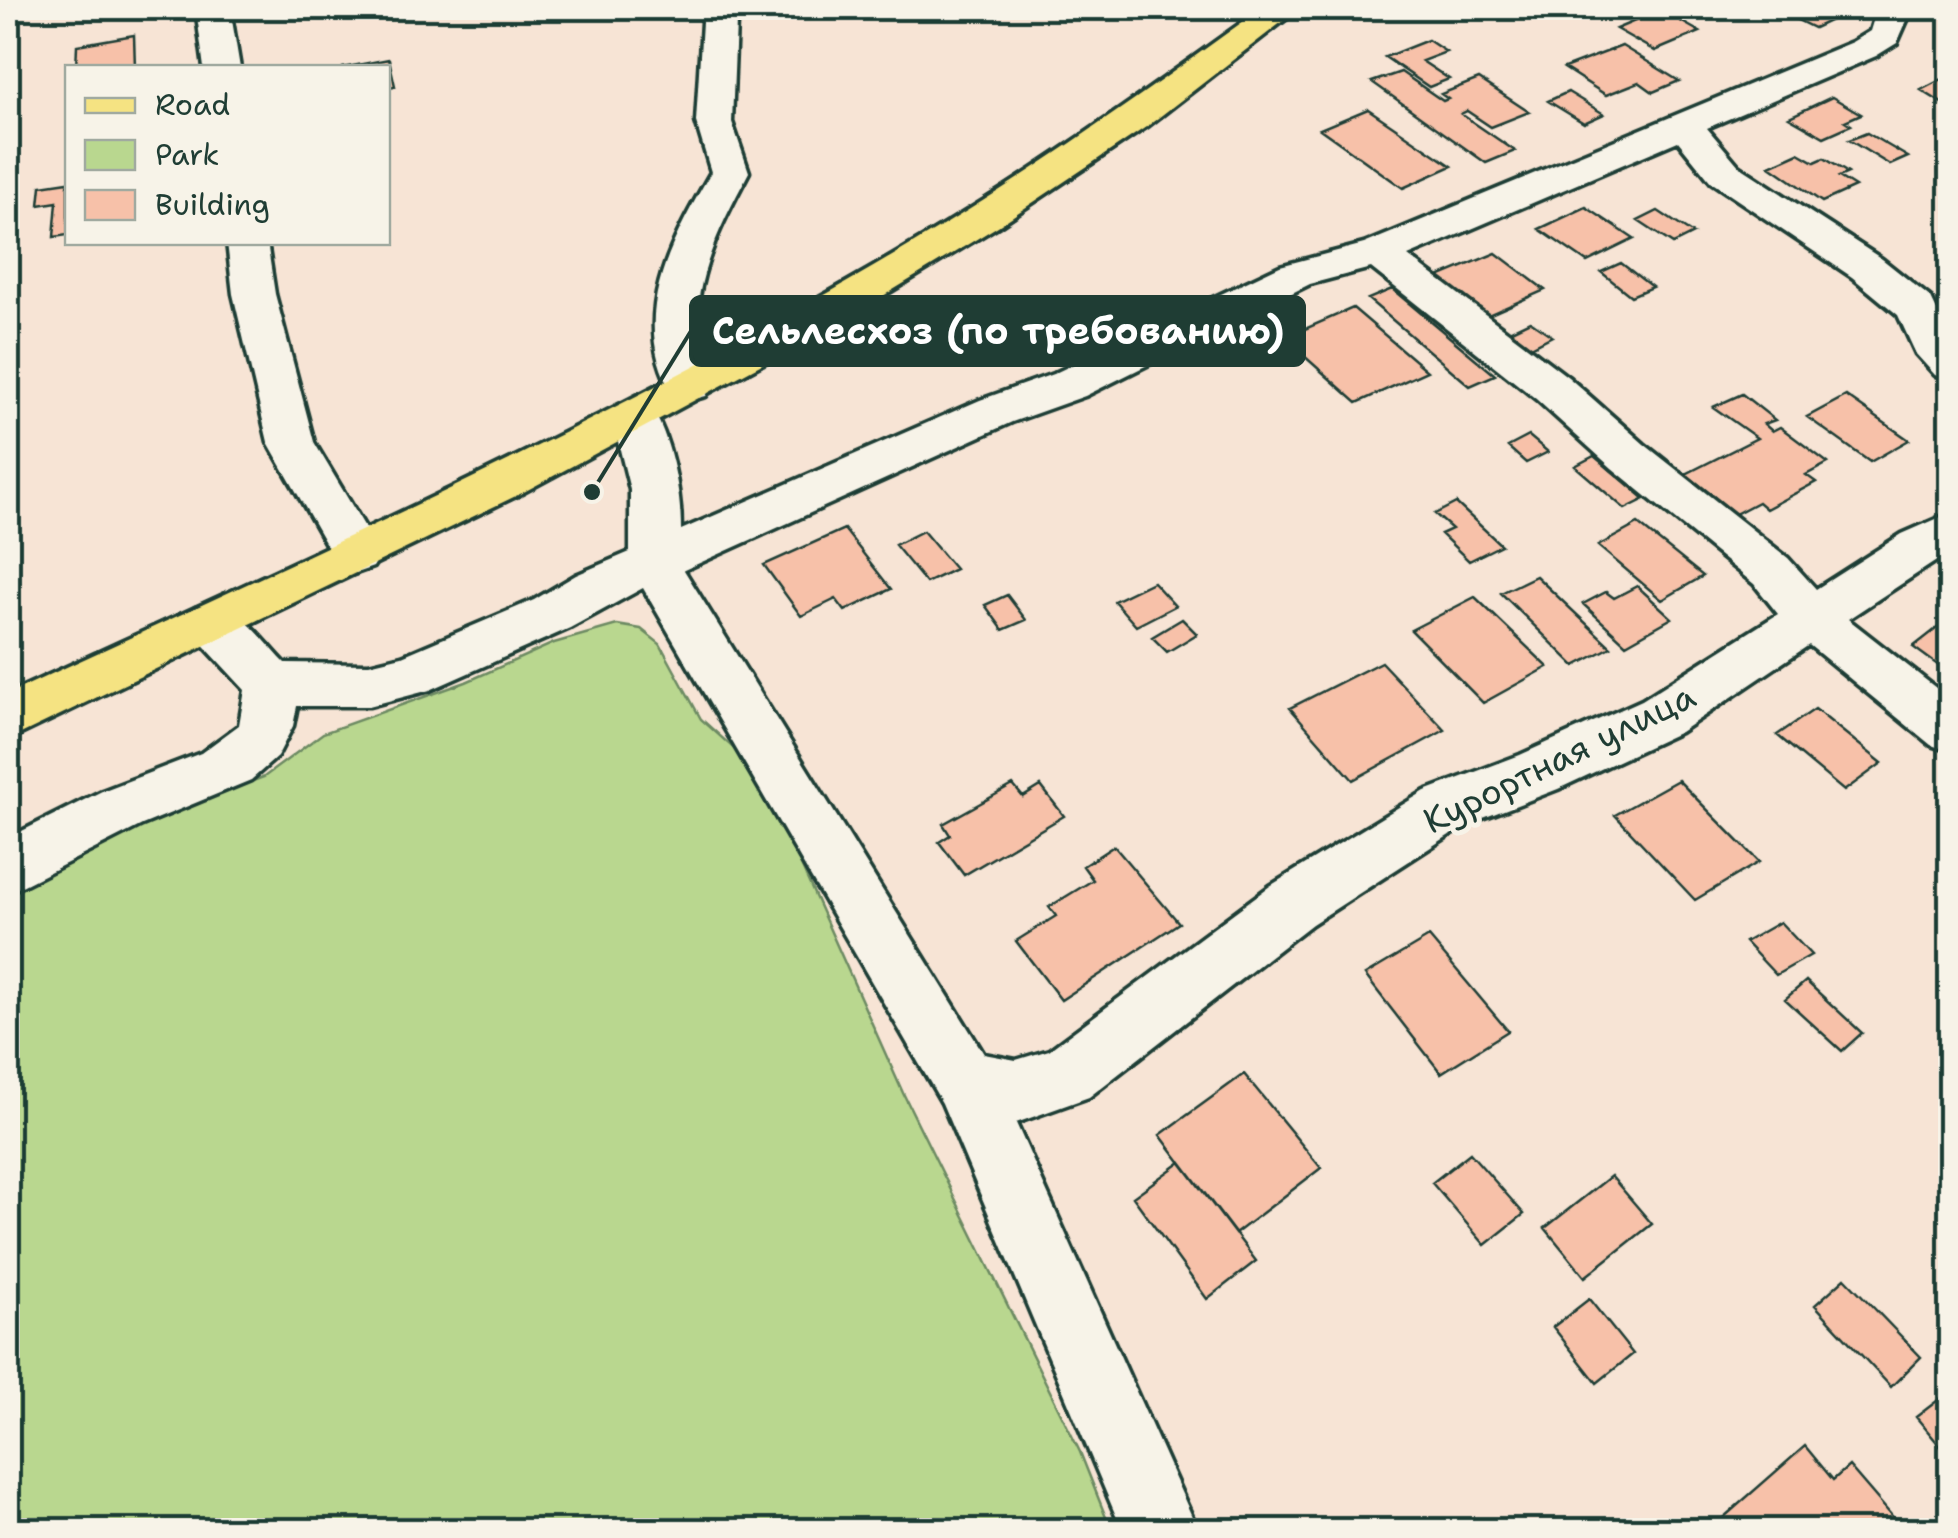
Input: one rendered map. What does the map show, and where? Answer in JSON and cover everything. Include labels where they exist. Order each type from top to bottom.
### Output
[{"type":"main road","points":[[8,718],[636,417],[856,294],[1016,194],[1201,69],[1282,8]]},
{"type":"street","points":[[214,8],[222,65]]},
{"type":"street","points":[[690,385],[676,355],[676,305],[693,238],[730,172],[714,122],[719,22],[715,8]]},
{"type":"street","points":[[213,622],[272,684],[369,685],[410,675],[996,411],[1069,385],[1295,275],[1378,254],[1864,49],[1885,36],[1891,18],[1888,8]]},
{"type":"street","points":[[1683,123],[1726,174],[1867,268],[1916,308],[1931,344],[1950,364]]},
{"type":"street","points":[[246,245],[254,294],[291,442],[356,554]]},
{"type":"street","points":[[1378,254],[1552,388],[1628,456],[1771,571],[1811,618],[1950,729]]},
{"type":"street","points":[[636,417],[654,483],[659,536],[653,563],[689,616],[965,1081],[1160,1530]]},
{"type":"street","name":"Курортная улица","points":[[965,1081],[1016,1092],[1068,1075],[1291,905],[1430,818],[1661,716],[1920,547],[1950,532]]},
{"type":"street","points":[[8,867],[85,824],[216,772],[251,749],[270,723],[272,684]]},
{"type":"green space","points":[[617,625],[641,629],[660,644],[701,719],[759,771],[903,1093],[1080,1452],[1111,1530],[8,1530],[8,889],[101,836],[264,777],[323,733],[466,682],[554,643]]},
{"type":"building","points":[[1773,8],[1827,8],[1842,15],[1814,28]]},
{"type":"building","points":[[1661,10],[1700,32],[1655,51],[1616,29]]},
{"type":"building","points":[[134,35],[135,65],[76,65],[77,45]]},
{"type":"building","points":[[1428,40],[1446,52],[1422,61],[1449,79],[1429,87],[1385,57]]},
{"type":"building","points":[[1622,46],[1679,81],[1653,92],[1639,82],[1606,95],[1564,68]]},
{"type":"building","points":[[389,59],[395,86],[390,87],[390,65],[358,65]]},
{"type":"building","points":[[1401,72],[1443,101],[1448,99],[1441,94],[1479,79],[1529,112],[1491,127],[1467,111],[1461,114],[1515,151],[1486,163],[1372,82]]},
{"type":"building","points":[[1950,75],[1950,108],[1921,90]]},
{"type":"building","points":[[1568,92],[1604,114],[1584,123],[1548,101]]},
{"type":"building","points":[[1832,97],[1861,114],[1845,121],[1851,125],[1824,137],[1789,117]]},
{"type":"building","points":[[1368,109],[1452,166],[1403,188],[1320,129]]},
{"type":"building","points":[[1867,133],[1908,157],[1890,165],[1849,140]]},
{"type":"building","points":[[1799,153],[1815,162],[1824,158],[1848,173],[1839,177],[1855,187],[1822,202],[1770,166]]},
{"type":"building","points":[[65,182],[65,235],[54,237],[57,202],[39,205],[41,186]]},
{"type":"building","points":[[1586,207],[1634,239],[1587,262],[1539,229]]},
{"type":"building","points":[[1658,211],[1693,234],[1673,244],[1638,221]]},
{"type":"building","points":[[1496,253],[1545,290],[1486,316],[1438,277]]},
{"type":"building","points":[[1621,263],[1652,287],[1631,296],[1601,272]]},
{"type":"building","points":[[1392,289],[1495,375],[1470,386],[1368,299]]},
{"type":"building","points":[[1353,308],[1427,371],[1357,403],[1284,338]]},
{"type":"building","points":[[1530,321],[1552,336],[1529,348],[1507,332]]},
{"type":"building","points":[[1742,394],[1775,420],[1764,424],[1772,431],[1780,427],[1828,463],[1806,475],[1816,482],[1766,509],[1758,502],[1735,514],[1686,474],[1757,438],[1713,407]]},
{"type":"building","points":[[1846,396],[1909,440],[1870,462],[1807,417]]},
{"type":"building","points":[[1529,436],[1548,452],[1526,463],[1508,447]]},
{"type":"building","points":[[1594,456],[1645,499],[1625,509],[1575,466]]},
{"type":"building","points":[[1456,503],[1501,545],[1469,561],[1441,534],[1452,529],[1435,514]]},
{"type":"building","points":[[1638,524],[1703,576],[1662,600],[1598,546]]},
{"type":"building","points":[[844,529],[891,589],[845,611],[836,599],[801,616],[764,565]]},
{"type":"building","points":[[923,531],[955,569],[926,583],[895,545]]},
{"type":"building","points":[[1536,576],[1611,647],[1575,666],[1501,593]]},
{"type":"building","points":[[1153,582],[1175,606],[1136,626],[1114,601]]},
{"type":"building","points":[[1637,586],[1672,618],[1626,644],[1583,604],[1606,592],[1614,598]]},
{"type":"building","points":[[1007,595],[1026,620],[1003,630],[985,605]]},
{"type":"building","points":[[1475,597],[1548,667],[1483,703],[1411,630]]},
{"type":"building","points":[[1950,618],[1950,674],[1913,647]]},
{"type":"building","points":[[1182,619],[1197,634],[1167,652],[1152,637]]},
{"type":"building","points":[[1381,662],[1445,730],[1353,780],[1290,708]]},
{"type":"building","points":[[1815,709],[1882,763],[1844,791],[1777,735]]},
{"type":"building","points":[[1678,780],[1759,862],[1695,900],[1615,815]]},
{"type":"building","points":[[1013,785],[1023,797],[1041,786],[1064,816],[964,875],[939,842],[950,835],[943,824]]},
{"type":"building","points":[[1114,846],[1179,923],[1061,1000],[1016,941],[1056,916],[1049,907],[1093,880],[1083,866]]},
{"type":"building","points":[[1780,922],[1811,955],[1776,975],[1745,942]]},
{"type":"building","points":[[1429,937],[1508,1031],[1441,1073],[1365,975]]},
{"type":"building","points":[[1806,981],[1862,1033],[1842,1051],[1785,999]]},
{"type":"building","points":[[1244,1074],[1321,1168],[1235,1234],[1160,1135]]},
{"type":"building","points":[[1470,1153],[1524,1214],[1485,1245],[1432,1183]]},
{"type":"building","points":[[1181,1162],[1256,1261],[1207,1299],[1133,1197]]},
{"type":"building","points":[[1611,1176],[1652,1224],[1585,1277],[1545,1228]]},
{"type":"building","points":[[1845,1278],[1921,1357],[1891,1387],[1815,1305]]},
{"type":"building","points":[[1589,1299],[1633,1354],[1597,1383],[1553,1327]]},
{"type":"building","points":[[1950,1391],[1950,1458],[1916,1417]]},
{"type":"building","points":[[1805,1446],[1833,1480],[1849,1466],[1904,1530],[1719,1530],[1715,1525]]},
{"type":"place","name":"Сельлесхоз (по требованию)","points":[[592,492]]}]
